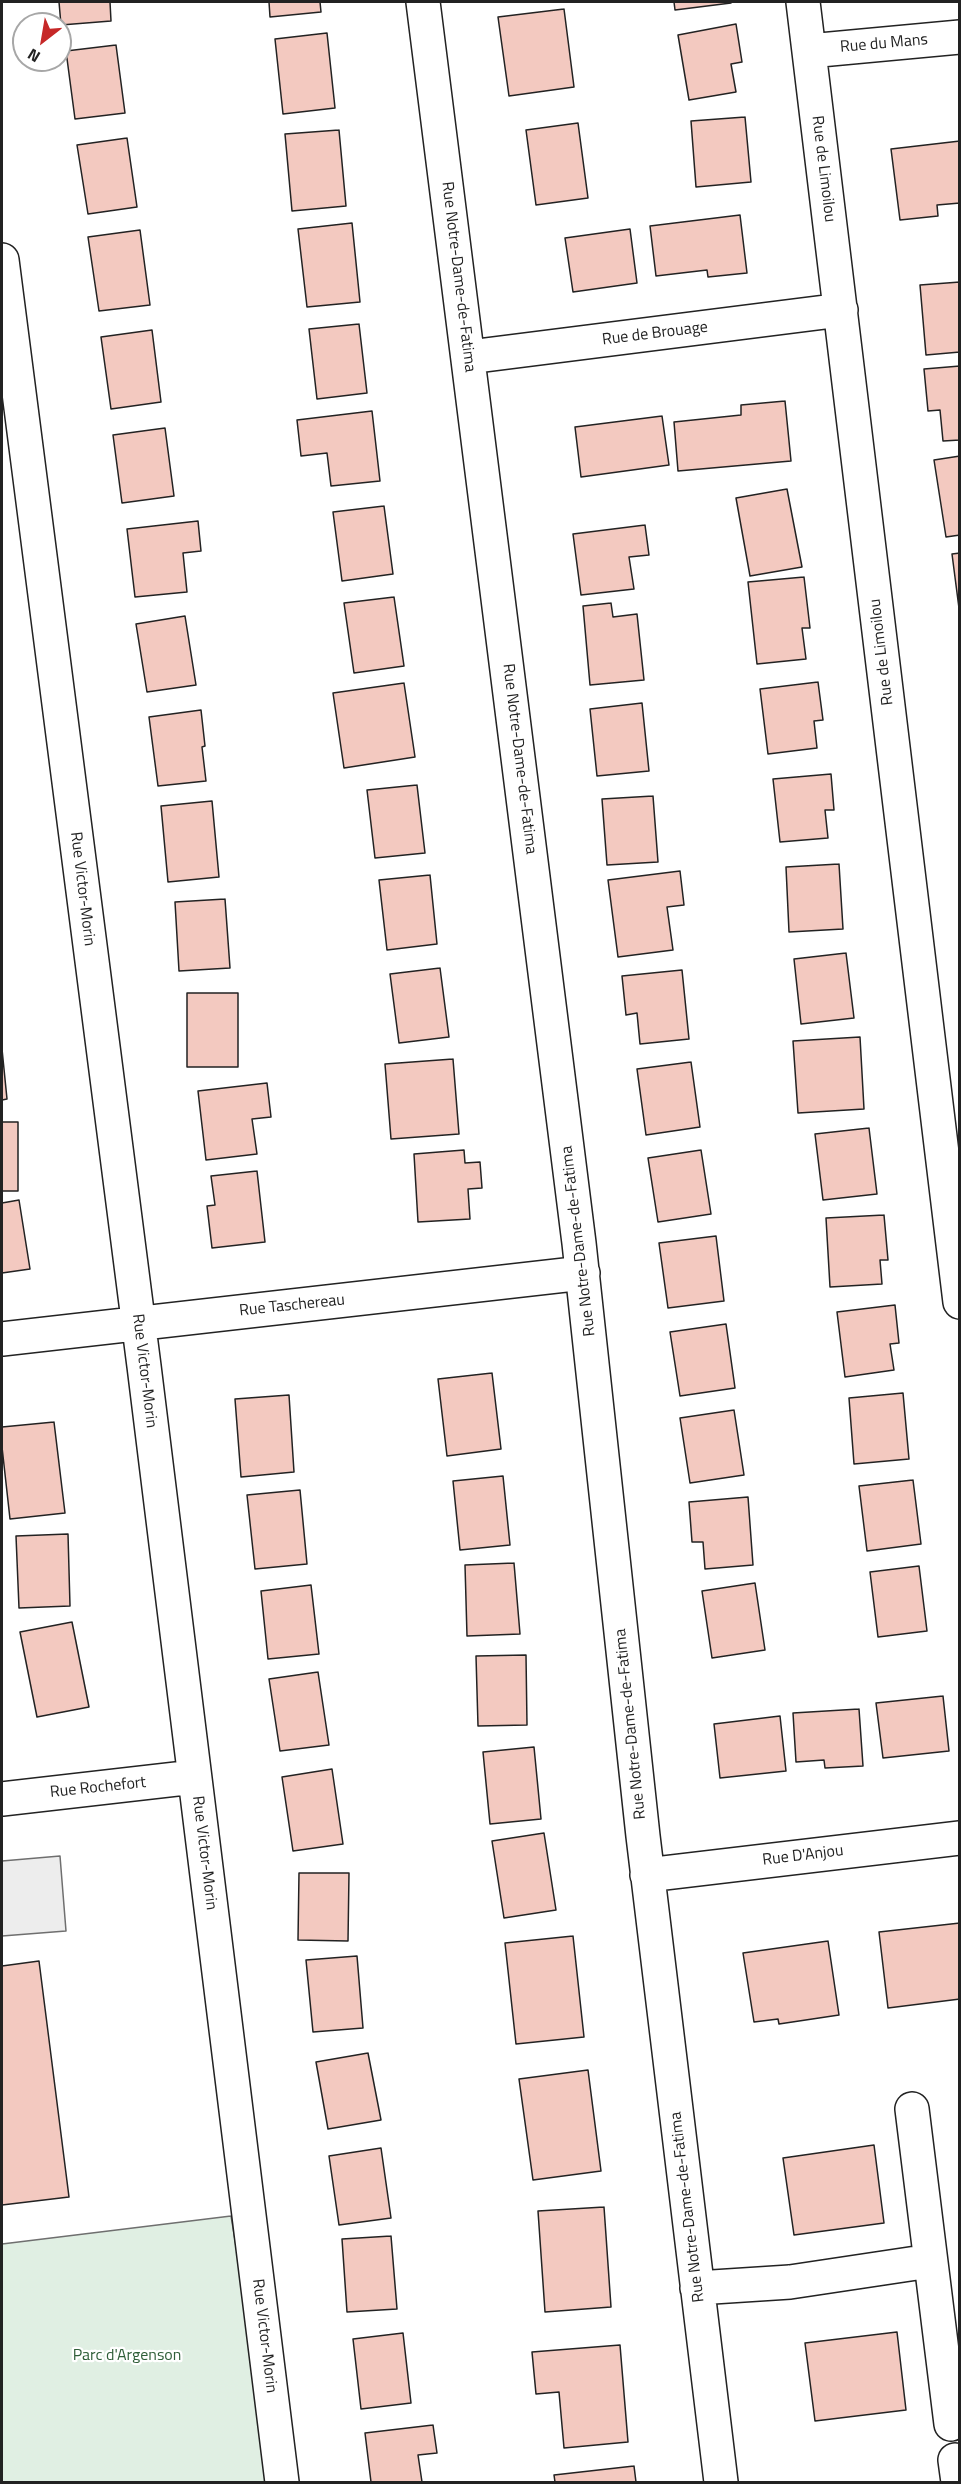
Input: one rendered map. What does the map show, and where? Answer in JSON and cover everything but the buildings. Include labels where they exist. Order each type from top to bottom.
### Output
[{"type":"street","name":"Rue Notre-Dame-de-Fatima","points":[[423,2],[583,1273],[647,1875],[721,2482]]},
{"type":"street","name":"Rue de Limoilou","points":[[803,2],[960,1302]]},
{"type":"street","name":"Rue du Mans","points":[[809,51],[960,37]]},
{"type":"street","name":"Rue Victor-Morin","points":[[2,260],[11,406],[138,1323],[282,2482]]},
{"type":"street","name":"Rue de Brouage","points":[[469,357],[841,310]]},
{"type":"street","name":"Rue Taschereau","points":[[2,1339],[583,1273]]},
{"type":"street","name":"Rue Rochefort","points":[[2,1799],[194,1778]]},
{"type":"street","name":"Rue D'Anjou","points":[[647,1875],[960,1838]]},
{"type":"street","points":[[912,2109],[951,2424]]},
{"type":"street","points":[[697,2288],[790,2282],[930,2262]]},
{"type":"green space","name":"Parc d'Argenson","points":[[231,2216],[275,2482],[2,2482],[2,2244]]},
{"type":"shaded area","points":[[60,1856],[66,1931],[2,1936],[2,1861]]}]
